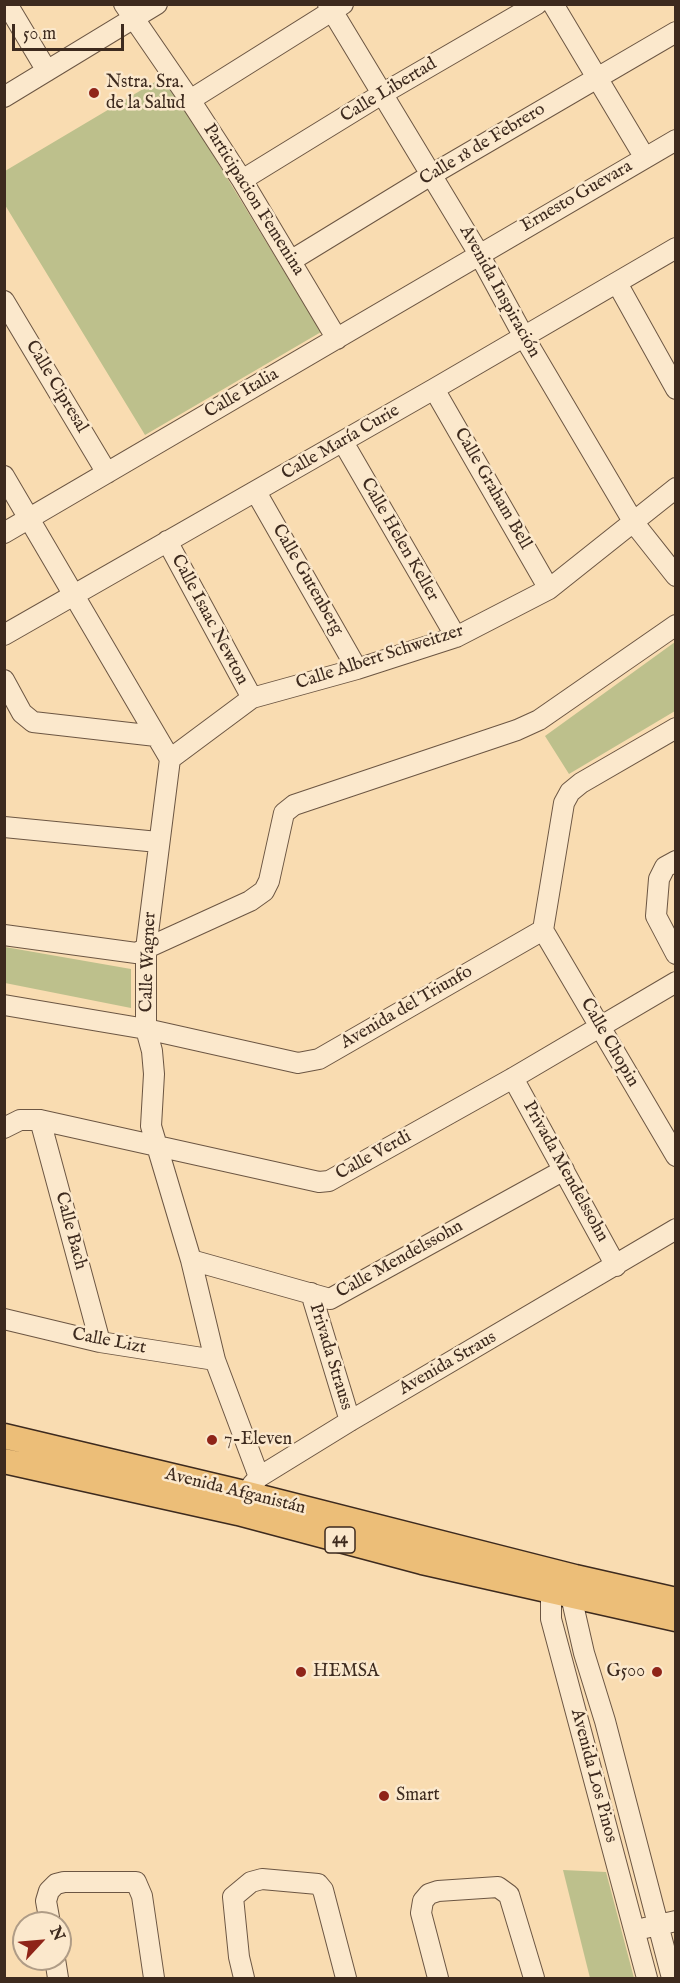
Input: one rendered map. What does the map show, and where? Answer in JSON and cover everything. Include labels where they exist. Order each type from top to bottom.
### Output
[{"type":"main road","name":"Avenida Afganistán","points":[[4,1436],[247,1494],[422,1562],[675,1600]]},
{"type":"main road","name":"Avenida Afganistán","points":[[4,1461],[247,1494]]},
{"type":"main road","name":"Avenida Afganistán","points":[[563,1584],[675,1619]]},
{"type":"street","points":[[7,4],[47,71]]},
{"type":"street","points":[[4,97],[47,71],[129,12],[157,4]]},
{"type":"street","name":"Calle Libertad","points":[[242,180],[382,94],[537,4]]},
{"type":"street","points":[[553,4],[645,158]]},
{"type":"street","points":[[190,100],[335,7]]},
{"type":"street","name":"Avenida Inspiración","points":[[335,7],[382,94],[479,254],[524,337],[634,523],[675,576]]},
{"type":"street","name":"Participacion Femenina","points":[[129,12],[242,180],[292,260],[337,339]]},
{"type":"street","name":"Calle 18 de Febrero","points":[[292,260],[431,175],[675,32]]},
{"type":"street","name":"Ernesto Guevara","points":[[479,254],[675,140]]},
{"type":"street","name":"Calle María Curie","points":[[4,635],[434,390],[675,248]]},
{"type":"street","name":"Calle Italia","points":[[4,533],[479,254]]},
{"type":"street","points":[[616,283],[675,389]]},
{"type":"street","name":"Calle Cipresal","points":[[4,301],[107,473]]},
{"type":"street","name":"Calle Graham Bell","points":[[434,390],[549,589]]},
{"type":"street","name":"Calle Helen Keller","points":[[343,442],[456,637]]},
{"type":"street","points":[[4,476],[170,759]]},
{"type":"street","name":"Calle Albert Schweitzer","points":[[170,759],[252,698],[357,669],[456,637],[549,589],[675,488]]},
{"type":"street","name":"Calle Gutenberg","points":[[256,492],[357,669]]},
{"type":"street","name":"Calle Isaac Newton","points":[[167,541],[252,698]]},
{"type":"street","points":[[4,935],[136,953],[250,902],[264,891],[269,881],[284,813],[294,804],[517,730],[539,720],[675,625]]},
{"type":"street","points":[[4,680],[22,713],[33,722],[156,736]]},
{"type":"street","points":[[543,930],[564,803],[570,792],[581,783],[675,728]]},
{"type":"street","name":"Calle Wagner","points":[[170,759],[146,949],[146,1029],[152,1051],[154,1074],[151,1126],[191,1260],[247,1494]]},
{"type":"street","points":[[4,827],[158,842]]},
{"type":"street","points":[[675,861],[665,867],[658,879],[656,916],[675,954]]},
{"type":"street","name":"Calle Chopin","points":[[543,930],[675,1156]]},
{"type":"street","name":"Avenida del Triunfo","points":[[4,1005],[146,1029],[298,1063],[308,1062],[319,1059],[543,930]]},
{"type":"street","name":"Calle Verdi","points":[[4,1128],[20,1120],[40,1120],[320,1182],[329,1181],[513,1078],[675,982]]},
{"type":"street","name":"Privada Mendelssohn","points":[[513,1078],[616,1266]]},
{"type":"street","name":"Calle Bach","points":[[40,1120],[100,1342]]},
{"type":"street","name":"Calle Mendelssohn","points":[[191,1260],[330,1299],[564,1170]]},
{"type":"street","name":"Avenida Straus","points":[[247,1494],[350,1421],[616,1266],[675,1229]]},
{"type":"street","name":"Privada Strauss","points":[[311,1293],[350,1421]]},
{"type":"street","name":"Calle Lizt","points":[[4,1319],[100,1342],[215,1360]]},
{"type":"street","name":"Avenida Los Pinos","points":[[563,1584],[667,1923],[672,1978]]},
{"type":"street","name":"Avenida Los Pinos","points":[[563,1584],[551,1618],[647,1978]]},
{"type":"street","points":[[244,1978],[239,1957],[233,1897],[251,1882],[262,1879],[318,1884],[323,1890],[346,1978]]},
{"type":"street","points":[[48,1911],[46,1901],[49,1891],[56,1884],[136,1882],[142,1896],[154,1978]]},
{"type":"street","points":[[438,1978],[421,1913],[423,1901],[429,1894],[438,1891],[498,1887],[506,1890],[512,1903],[534,1978]]},
{"type":"street","points":[[634,1931],[667,1923]]},
{"type":"green space","points":[[165,76],[321,332],[145,435],[5,205],[5,171]]},
{"type":"green space","points":[[675,642],[675,711],[569,774],[545,736]]},
{"type":"green space","points":[[5,947],[131,969],[131,1008],[5,983]]},
{"type":"green space","points":[[563,1870],[606,1872],[634,1978],[590,1978]]},
{"type":"place","name":"Nstra. Sra. de la Salud","points":[[94,93]]},
{"type":"place","name":"7-Eleven","points":[[212,1440]]},
{"type":"place","name":"HEMSA","points":[[301,1672]]},
{"type":"place","name":"G500","points":[[657,1672]]},
{"type":"place","name":"Smart","points":[[384,1796]]}]
